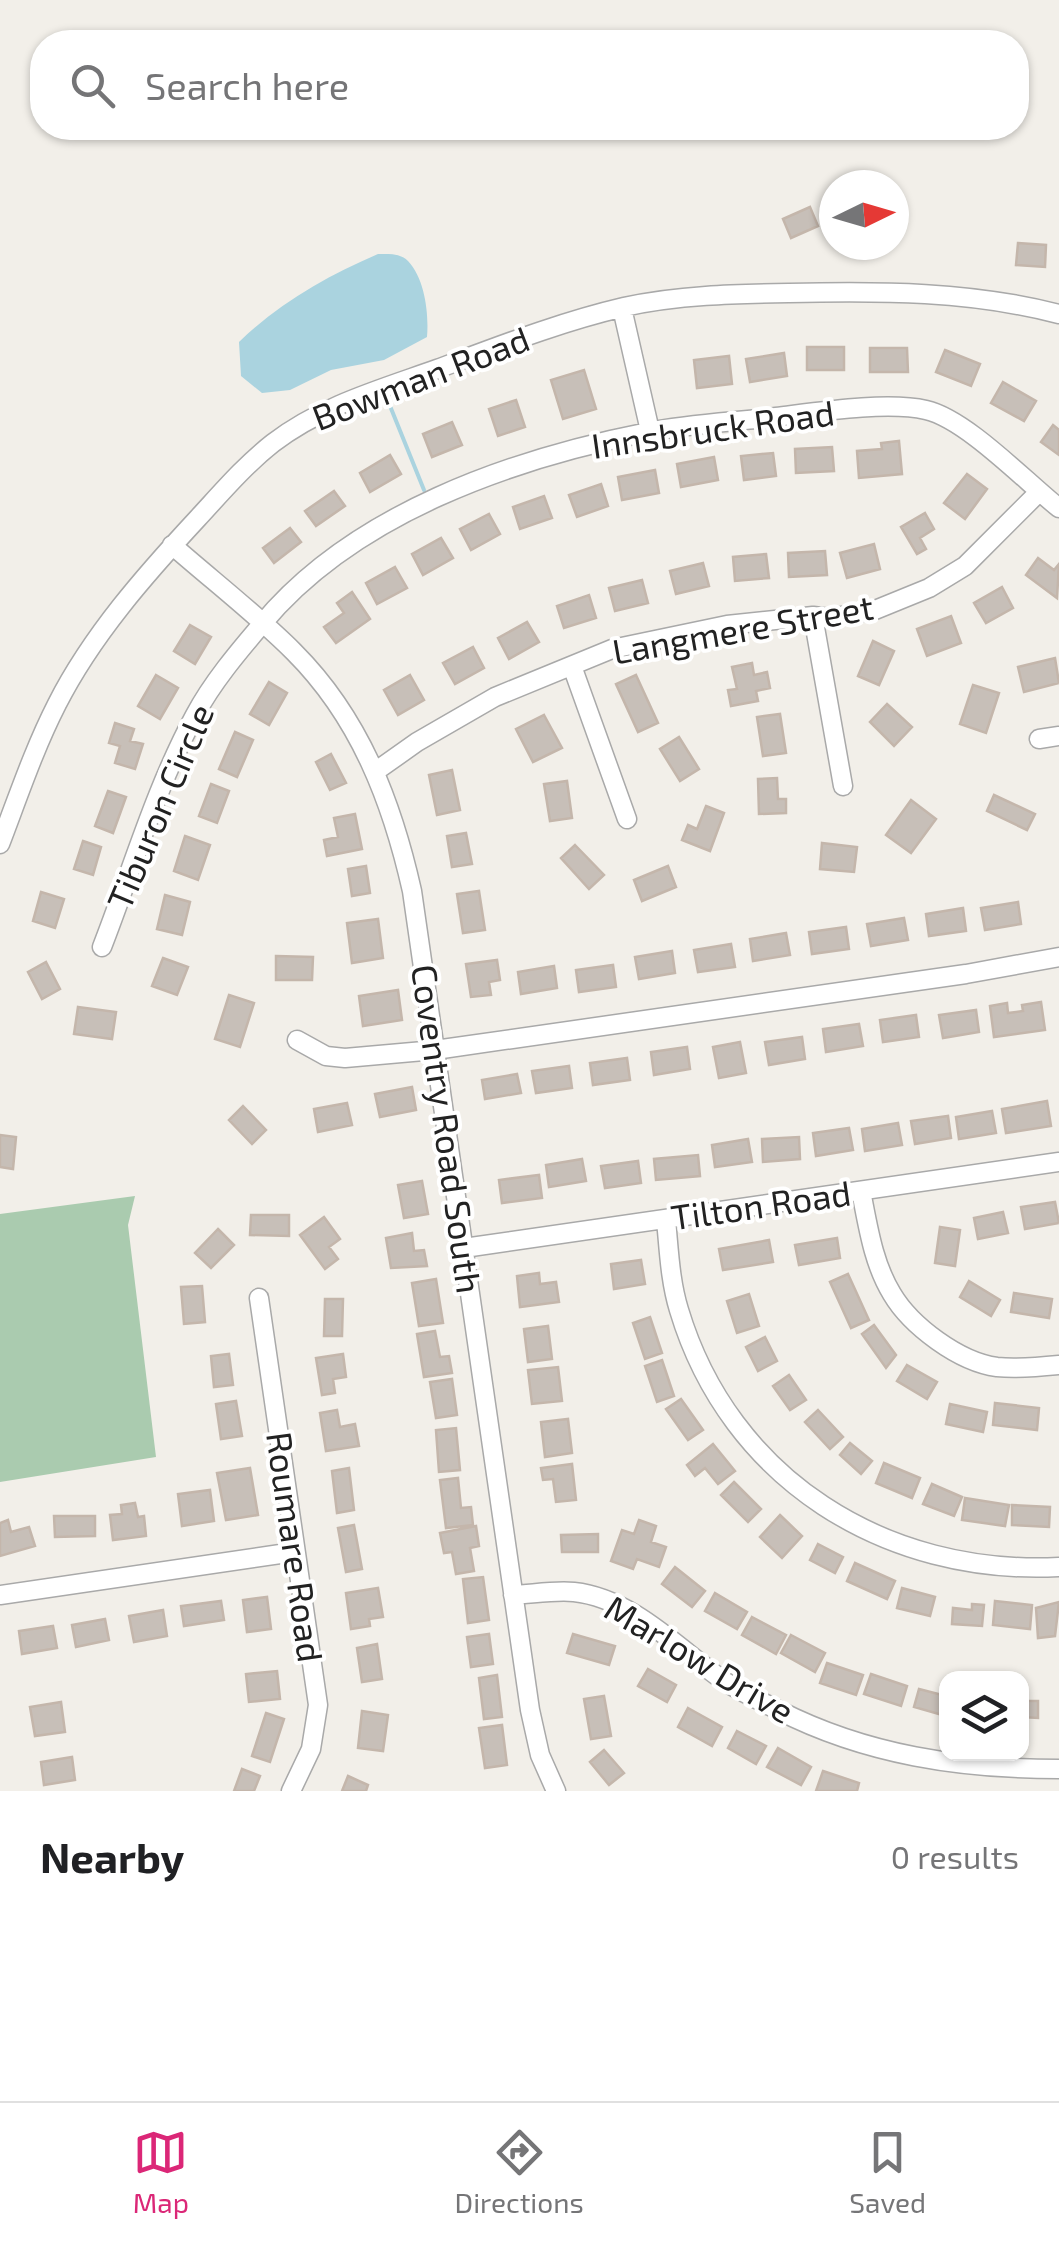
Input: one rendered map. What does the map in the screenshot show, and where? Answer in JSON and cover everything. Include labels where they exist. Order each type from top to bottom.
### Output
[{"type":"street","name":"Bowman Road","points":[[0,844],[36,752],[74,674],[119,610],[172,545],[243,469],[276,441],[325,412],[526,336],[622,308],[725,294],[950,294],[1012,302],[1059,314]]},
{"type":"street","points":[[622,308],[650,432]]},
{"type":"street","name":"Innsbruck Road","points":[[262,622],[359,539],[405,511],[450,491],[572,450],[650,432],[810,413],[906,407],[929,410],[955,421],[1059,508]]},
{"type":"street","name":"Langmere Street","points":[[376,771],[494,697],[612,649],[651,638],[875,610],[928,588],[979,554],[1039,492]]},
{"type":"street","name":"Coventry Road South","points":[[172,545],[262,622],[323,684],[376,771],[398,830],[412,890],[533,1725],[540,1755],[556,1791]]},
{"type":"street","points":[[813,616],[843,786]]},
{"type":"street","name":"Tiburon Circle","points":[[102,947],[164,781],[195,714],[262,622]]},
{"type":"street","points":[[572,666],[626,819]]},
{"type":"street","points":[[1039,740],[1059,736]]},
{"type":"street","points":[[296,1040],[326,1056],[344,1058],[435,1050],[966,974],[1059,957]]},
{"type":"street","name":"Tilton Road","points":[[464,1248],[1059,1162]]},
{"type":"street","points":[[861,1191],[874,1254],[890,1292],[908,1317],[941,1344],[987,1364],[1031,1368],[1059,1365]]},
{"type":"street","points":[[666,1220],[678,1308],[701,1369],[728,1412],[784,1475],[832,1512],[867,1532],[922,1554],[994,1568],[1059,1567]]},
{"type":"street","name":"Roumare Road","points":[[259,1298],[318,1705],[310,1749],[291,1791]]},
{"type":"street","points":[[0,1596],[294,1552]]},
{"type":"street","name":"Marlow Drive","points":[[513,1595],[574,1592],[595,1597],[636,1616],[730,1685],[824,1732],[876,1749],[1004,1769],[1059,1769]]},
{"type":"green space","points":[[135,1196],[128,1225],[156,1457],[0,1482],[0,1214]]},
{"type":"water","points":[[378,254],[394,254],[414,268],[425,297],[427,337],[384,360],[331,370],[290,390],[262,393],[241,376],[239,342],[254,328],[304,292]]},
{"type":"building","points":[[810,207],[818,226],[791,238],[783,219]]},
{"type":"building","points":[[1018,243],[1046,245],[1045,267],[1016,265]]},
{"type":"building","points":[[807,347],[844,347],[844,370],[807,370]]},
{"type":"building","points":[[870,348],[907,348],[908,372],[870,372]]},
{"type":"building","points":[[945,350],[980,364],[971,386],[936,372]]},
{"type":"building","points":[[784,353],[787,376],[750,382],[746,359]]},
{"type":"building","points":[[729,356],[732,384],[697,388],[694,360]]},
{"type":"building","points":[[584,370],[596,409],[563,419],[551,380]]},
{"type":"building","points":[[1003,382],[1036,401],[1024,421],[991,403]]},
{"type":"building","points":[[516,400],[525,427],[498,436],[489,409]]},
{"type":"building","points":[[452,422],[462,445],[432,457],[423,434]]},
{"type":"building","points":[[1053,425],[1059,430],[1059,455],[1041,442]]},
{"type":"building","points":[[899,441],[902,474],[859,478],[857,451],[882,449],[881,443]]},
{"type":"building","points":[[832,447],[834,471],[796,473],[795,449]]},
{"type":"building","points":[[773,453],[776,476],[744,480],[741,456]]},
{"type":"building","points":[[390,455],[401,474],[370,492],[360,473]]},
{"type":"building","points":[[714,457],[718,480],[681,487],[677,464]]},
{"type":"building","points":[[655,470],[659,493],[622,500],[618,477]]},
{"type":"building","points":[[967,474],[987,489],[965,519],[944,503]]},
{"type":"building","points":[[601,484],[608,506],[577,517],[569,495]]},
{"type":"building","points":[[334,491],[345,506],[316,526],[305,511]]},
{"type":"building","points":[[544,496],[552,518],[520,529],[513,507]]},
{"type":"building","points":[[925,513],[934,529],[920,538],[926,549],[917,554],[901,527]]},
{"type":"building","points":[[489,514],[500,534],[471,550],[460,529]]},
{"type":"building","points":[[290,528],[301,542],[274,563],[263,548]]},
{"type":"building","points":[[441,538],[453,558],[423,575],[412,554]]},
{"type":"building","points":[[874,544],[880,569],[847,578],[840,553]]},
{"type":"building","points":[[825,551],[827,575],[789,577],[788,553]]},
{"type":"building","points":[[766,554],[769,578],[735,581],[733,557]]},
{"type":"building","points":[[1038,558],[1054,570],[1059,564],[1057,598],[1026,575]]},
{"type":"building","points":[[703,563],[709,586],[676,594],[670,571]]},
{"type":"building","points":[[395,567],[407,588],[377,604],[366,583]]},
{"type":"building","points":[[642,580],[648,603],[615,611],[609,588]]},
{"type":"building","points":[[1002,587],[1013,608],[986,623],[974,603]]},
{"type":"building","points":[[352,592],[370,619],[336,643],[324,627],[344,613],[337,603]]},
{"type":"building","points":[[589,595],[596,618],[564,628],[557,606]]},
{"type":"building","points":[[951,616],[961,643],[927,656],[917,629]]},
{"type":"building","points":[[527,622],[539,642],[509,659],[498,638]]},
{"type":"building","points":[[190,625],[211,637],[195,664],[174,651]]},
{"type":"building","points":[[873,641],[894,651],[879,685],[858,676]]},
{"type":"building","points":[[473,647],[484,668],[455,684],[443,663]]},
{"type":"building","points":[[1055,658],[1059,683],[1024,692],[1018,667]]},
{"type":"building","points":[[752,663],[754,675],[767,672],[770,688],[756,691],[758,701],[731,706],[728,690],[737,689],[732,667]]},
{"type":"building","points":[[156,675],[178,688],[160,719],[138,706]]},
{"type":"building","points":[[410,675],[424,700],[398,715],[384,690]]},
{"type":"building","points":[[636,675],[658,723],[638,732],[616,684]]},
{"type":"building","points":[[269,682],[287,693],[269,725],[250,714]]},
{"type":"building","points":[[973,685],[999,693],[986,733],[960,724]]},
{"type":"building","points":[[887,704],[912,727],[894,746],[870,722]]},
{"type":"building","points":[[780,714],[786,753],[763,756],[757,717]]},
{"type":"building","points":[[544,715],[562,748],[533,762],[516,729]]},
{"type":"building","points":[[115,723],[134,729],[130,741],[143,744],[135,769],[115,763],[120,746],[109,743]]},
{"type":"building","points":[[235,732],[253,740],[237,777],[219,769]]},
{"type":"building","points":[[679,737],[699,769],[680,781],[660,749]]},
{"type":"building","points":[[331,754],[346,783],[330,790],[316,762]]},
{"type":"building","points":[[452,770],[460,810],[437,815],[429,775]]},
{"type":"building","points":[[777,778],[778,799],[786,799],[786,813],[759,814],[758,779]]},
{"type":"building","points":[[567,781],[572,818],[550,821],[544,784]]},
{"type":"building","points":[[211,784],[229,791],[217,823],[199,816]]},
{"type":"building","points":[[108,791],[126,797],[113,833],[95,826]]},
{"type":"building","points":[[994,795],[1035,814],[1027,830],[987,811]]},
{"type":"building","points":[[911,800],[936,819],[911,853],[886,835]]},
{"type":"building","points":[[706,806],[724,813],[710,851],[682,840],[688,825],[697,829]]},
{"type":"building","points":[[355,814],[362,849],[327,856],[324,840],[338,837],[334,818]]},
{"type":"building","points":[[466,833],[472,864],[452,867],[447,836]]},
{"type":"building","points":[[185,836],[210,845],[198,880],[174,871]]},
{"type":"building","points":[[83,841],[101,847],[93,875],[74,869]]},
{"type":"building","points":[[822,843],[857,847],[854,872],[820,869]]},
{"type":"building","points":[[575,845],[604,875],[589,889],[561,858]]},
{"type":"building","points":[[366,866],[370,893],[352,896],[348,869]]},
{"type":"building","points":[[668,866],[676,887],[642,901],[634,880]]},
{"type":"building","points":[[479,891],[485,930],[463,933],[457,894]]},
{"type":"building","points":[[41,892],[64,899],[55,928],[33,921]]},
{"type":"building","points":[[165,895],[190,902],[182,935],[157,929]]},
{"type":"building","points":[[1018,902],[1021,924],[985,930],[981,908]]},
{"type":"building","points":[[963,908],[966,931],[929,936],[926,914]]},
{"type":"building","points":[[904,918],[908,940],[871,946],[867,924]]},
{"type":"building","points":[[378,919],[383,958],[352,963],[347,923]]},
{"type":"building","points":[[846,927],[849,949],[812,954],[809,932]]},
{"type":"building","points":[[786,933],[790,955],[753,961],[750,939]]},
{"type":"building","points":[[731,944],[735,967],[698,972],[694,950]]},
{"type":"building","points":[[672,951],[675,973],[639,979],[635,957]]},
{"type":"building","points":[[276,956],[313,957],[312,980],[276,980]]},
{"type":"building","points":[[163,958],[188,967],[177,995],[152,986]]},
{"type":"building","points":[[497,960],[500,980],[489,982],[491,995],[471,997],[466,964]]},
{"type":"building","points":[[46,962],[60,989],[42,999],[28,972]]},
{"type":"building","points":[[613,965],[616,987],[579,992],[576,970]]},
{"type":"building","points":[[554,966],[557,988],[521,994],[518,972]]},
{"type":"building","points":[[398,990],[402,1020],[363,1026],[359,996]]},
{"type":"building","points":[[229,995],[254,1003],[240,1047],[215,1039]]},
{"type":"building","points":[[1041,1002],[1045,1030],[994,1037],[990,1006],[1007,1003],[1008,1013],[1023,1011],[1022,1005]]},
{"type":"building","points":[[78,1007],[116,1012],[112,1039],[74,1034]]},
{"type":"building","points":[[976,1010],[979,1032],[943,1038],[939,1015]]},
{"type":"building","points":[[916,1015],[919,1037],[883,1042],[880,1020]]},
{"type":"building","points":[[859,1024],[863,1046],[826,1052],[823,1029]]},
{"type":"building","points":[[802,1037],[805,1059],[769,1065],[765,1042]]},
{"type":"building","points":[[740,1042],[746,1073],[719,1078],[713,1047]]},
{"type":"building","points":[[687,1047],[690,1069],[654,1075],[651,1052]]},
{"type":"building","points":[[627,1058],[630,1080],[593,1085],[590,1063]]},
{"type":"building","points":[[569,1066],[572,1088],[536,1093],[532,1071]]},
{"type":"building","points":[[517,1074],[521,1093],[485,1099],[482,1080]]},
{"type":"building","points":[[412,1087],[416,1110],[380,1117],[375,1094]]},
{"type":"building","points":[[1047,1101],[1051,1126],[1006,1133],[1002,1109]]},
{"type":"building","points":[[347,1103],[352,1125],[318,1132],[314,1109]]},
{"type":"building","points":[[243,1106],[266,1130],[252,1144],[229,1120]]},
{"type":"building","points":[[992,1111],[996,1133],[959,1139],[956,1117]]},
{"type":"building","points":[[948,1116],[951,1138],[915,1144],[911,1121]]},
{"type":"building","points":[[898,1123],[902,1145],[865,1151],[862,1129]]},
{"type":"building","points":[[849,1128],[853,1150],[816,1156],[813,1133]]},
{"type":"building","points":[[0,1135],[16,1137],[13,1169],[0,1167]]},
{"type":"building","points":[[799,1137],[800,1159],[763,1162],[762,1139]]},
{"type":"building","points":[[748,1139],[752,1162],[715,1167],[712,1145]]},
{"type":"building","points":[[698,1155],[700,1176],[656,1180],[654,1159]]},
{"type":"building","points":[[582,1159],[586,1181],[549,1187],[546,1165]]},
{"type":"building","points":[[638,1161],[641,1183],[605,1188],[601,1166]]},
{"type":"building","points":[[539,1175],[542,1198],[502,1203],[499,1180]]},
{"type":"building","points":[[422,1181],[428,1214],[404,1218],[398,1185]]},
{"type":"building","points":[[1055,1202],[1059,1223],[1025,1229],[1021,1207]]},
{"type":"building","points":[[1003,1212],[1008,1233],[978,1239],[974,1218]]},
{"type":"building","points":[[251,1215],[289,1215],[289,1236],[250,1235]]},
{"type":"building","points":[[324,1217],[340,1239],[329,1247],[338,1259],[325,1269],[300,1235]]},
{"type":"building","points":[[940,1227],[960,1230],[955,1266],[935,1263]]},
{"type":"building","points":[[218,1229],[234,1245],[211,1268],[195,1253]]},
{"type":"building","points":[[412,1233],[414,1251],[424,1250],[427,1266],[391,1268],[386,1238]]},
{"type":"building","points":[[837,1238],[840,1258],[799,1265],[795,1245]]},
{"type":"building","points":[[769,1240],[773,1262],[723,1270],[719,1249]]},
{"type":"building","points":[[641,1260],[645,1284],[614,1289],[611,1264]]},
{"type":"building","points":[[539,1273],[540,1284],[556,1282],[559,1302],[520,1307],[517,1276]]},
{"type":"building","points":[[848,1274],[869,1320],[851,1328],[830,1282]]},
{"type":"building","points":[[436,1279],[443,1323],[419,1326],[412,1283]]},
{"type":"building","points":[[969,1281],[1000,1300],[991,1316],[960,1297]]},
{"type":"building","points":[[202,1286],[205,1322],[184,1324],[181,1287]]},
{"type":"building","points":[[1014,1293],[1052,1299],[1049,1318],[1011,1312]]},
{"type":"building","points":[[749,1294],[759,1326],[737,1333],[727,1301]]},
{"type":"building","points":[[325,1299],[343,1299],[342,1336],[324,1336]]},
{"type":"building","points":[[650,1317],[662,1353],[645,1359],[633,1323]]},
{"type":"building","points":[[874,1325],[896,1355],[886,1368],[862,1334]]},
{"type":"building","points":[[548,1326],[552,1359],[528,1362],[524,1329]]},
{"type":"building","points":[[435,1331],[440,1357],[449,1356],[452,1373],[424,1377],[417,1334]]},
{"type":"building","points":[[765,1337],[777,1361],[758,1371],[746,1347]]},
{"type":"building","points":[[229,1354],[233,1385],[214,1387],[211,1356]]},
{"type":"building","points":[[343,1354],[346,1377],[333,1379],[335,1393],[322,1395],[316,1358]]},
{"type":"building","points":[[662,1360],[674,1396],[657,1402],[645,1366]]},
{"type":"building","points":[[907,1365],[937,1382],[927,1399],[897,1381]]},
{"type":"building","points":[[558,1367],[562,1401],[532,1404],[528,1370]]},
{"type":"building","points":[[789,1375],[806,1400],[790,1410],[773,1386]]},
{"type":"building","points":[[452,1379],[457,1415],[436,1418],[430,1382]]},
{"type":"building","points":[[681,1399],[703,1430],[688,1440],[666,1409]]},
{"type":"building","points":[[236,1401],[242,1436],[221,1439],[216,1404]]},
{"type":"building","points":[[995,1403],[1039,1408],[1037,1430],[993,1425]]},
{"type":"building","points":[[950,1404],[987,1412],[983,1432],[946,1424]]},
{"type":"building","points":[[337,1410],[340,1427],[355,1424],[359,1446],[326,1451],[320,1413]]},
{"type":"building","points":[[818,1410],[843,1437],[830,1449],[805,1422]]},
{"type":"building","points":[[568,1419],[572,1453],[545,1457],[541,1422]]},
{"type":"building","points":[[456,1428],[460,1470],[439,1472],[436,1430]]},
{"type":"building","points":[[850,1443],[872,1461],[861,1474],[840,1455]]},
{"type":"building","points":[[713,1444],[735,1471],[718,1484],[705,1468],[695,1476],[687,1465]]},
{"type":"building","points":[[884,1463],[920,1478],[912,1498],[876,1483]]},
{"type":"building","points":[[572,1464],[576,1500],[556,1502],[553,1479],[543,1480],[541,1468]]},
{"type":"building","points":[[250,1468],[258,1515],[226,1520],[217,1473]]},
{"type":"building","points":[[349,1468],[354,1510],[337,1513],[332,1471]]},
{"type":"building","points":[[458,1478],[461,1508],[471,1507],[473,1525],[446,1528],[440,1480]]},
{"type":"building","points":[[734,1482],[761,1509],[748,1522],[721,1495]]},
{"type":"building","points":[[932,1484],[962,1497],[954,1516],[923,1504]]},
{"type":"building","points":[[210,1490],[214,1521],[182,1526],[178,1494]]},
{"type":"building","points":[[965,1498],[1009,1505],[1005,1526],[962,1520]]},
{"type":"building","points":[[135,1503],[138,1517],[144,1516],[146,1536],[113,1540],[110,1515],[122,1514],[121,1505]]},
{"type":"building","points":[[1012,1505],[1050,1507],[1049,1527],[1012,1525]]},
{"type":"building","points":[[780,1515],[802,1536],[782,1558],[760,1537]]},
{"type":"building","points":[[54,1516],[95,1516],[95,1536],[55,1537]]},
{"type":"building","points":[[8,1520],[11,1532],[29,1527],[35,1546],[0,1556],[0,1523]]},
{"type":"building","points":[[639,1520],[656,1526],[651,1542],[666,1547],[659,1567],[637,1559],[633,1569],[611,1561],[622,1530],[634,1534]]},
{"type":"building","points":[[354,1525],[362,1569],[346,1572],[338,1528]]},
{"type":"building","points":[[476,1526],[479,1546],[470,1548],[474,1571],[456,1574],[452,1552],[444,1553],[440,1533]]},
{"type":"building","points":[[598,1534],[598,1552],[562,1552],[561,1535]]},
{"type":"building","points":[[818,1544],[843,1557],[835,1573],[810,1560]]},
{"type":"building","points":[[855,1563],[895,1581],[887,1599],[847,1581]]},
{"type":"building","points":[[675,1567],[705,1591],[692,1607],[662,1584]]},
{"type":"building","points":[[483,1577],[489,1620],[468,1623],[463,1579]]},
{"type":"building","points":[[378,1588],[383,1617],[369,1619],[370,1626],[351,1629],[346,1593]]},
{"type":"building","points":[[902,1588],[935,1597],[930,1616],[897,1608]]},
{"type":"building","points":[[715,1593],[747,1612],[737,1629],[705,1611]]},
{"type":"building","points":[[267,1597],[271,1629],[247,1632],[243,1600]]},
{"type":"building","points":[[221,1601],[224,1620],[184,1626],[181,1606]]},
{"type":"building","points":[[995,1601],[1032,1605],[1030,1629],[993,1625]]},
{"type":"building","points":[[1059,1602],[1055,1636],[1038,1638],[1036,1608]]},
{"type":"building","points":[[972,1604],[984,1605],[982,1626],[952,1624],[953,1608],[972,1610]]},
{"type":"building","points":[[163,1610],[167,1636],[134,1642],[129,1616]]},
{"type":"building","points":[[752,1617],[786,1635],[776,1654],[742,1635]]},
{"type":"building","points":[[105,1619],[109,1640],[76,1647],[72,1625]]},
{"type":"building","points":[[53,1626],[57,1648],[22,1654],[19,1631]]},
{"type":"building","points":[[489,1634],[493,1664],[471,1667],[467,1637]]},
{"type":"building","points":[[573,1634],[615,1646],[609,1665],[567,1653]]},
{"type":"building","points":[[791,1635],[825,1653],[815,1672],[781,1653]]},
{"type":"building","points":[[377,1644],[382,1679],[362,1682],[357,1648]]},
{"type":"building","points":[[827,1663],[863,1675],[856,1695],[820,1683]]},
{"type":"building","points":[[648,1669],[676,1685],[667,1702],[638,1686]]},
{"type":"building","points":[[277,1671],[280,1699],[249,1702],[246,1674]]},
{"type":"building","points":[[871,1674],[907,1686],[901,1706],[864,1694]]},
{"type":"building","points":[[497,1675],[502,1717],[484,1719],[479,1678]]},
{"type":"building","points":[[919,1689],[939,1694],[939,1714],[914,1707]]},
{"type":"building","points":[[604,1696],[611,1736],[591,1739],[584,1699]]},
{"type":"building","points":[[1029,1701],[1038,1701],[1038,1718],[1029,1717]]},
{"type":"building","points":[[61,1702],[65,1732],[35,1736],[30,1707]]},
{"type":"building","points":[[688,1708],[722,1727],[712,1746],[678,1727]]},
{"type":"building","points":[[362,1711],[388,1715],[383,1751],[358,1748]]},
{"type":"building","points":[[266,1713],[284,1719],[270,1762],[252,1756]]},
{"type":"building","points":[[502,1725],[507,1765],[485,1768],[479,1728]]},
{"type":"building","points":[[737,1731],[766,1746],[756,1764],[728,1748]]},
{"type":"building","points":[[778,1748],[811,1767],[801,1785],[767,1767]]},
{"type":"building","points":[[604,1750],[624,1773],[609,1785],[590,1762]]},
{"type":"building","points":[[72,1757],[75,1780],[44,1785],[41,1762]]},
{"type":"building","points":[[242,1769],[260,1776],[254,1791],[234,1791]]},
{"type":"building","points":[[823,1771],[859,1783],[857,1791],[816,1791]]},
{"type":"building","points":[[348,1776],[368,1785],[366,1791],[342,1791]]},
{"type":"waterway","points":[[388,401],[424,490]]}]
